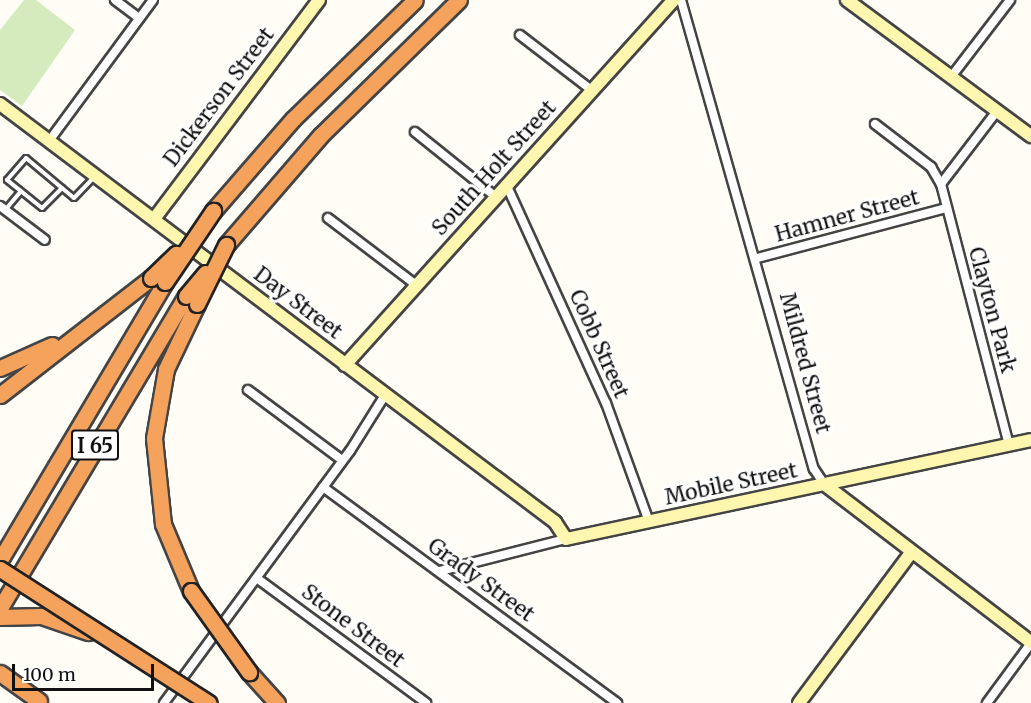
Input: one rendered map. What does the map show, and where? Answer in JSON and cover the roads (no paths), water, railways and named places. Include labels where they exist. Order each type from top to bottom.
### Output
[{"type":"highway","points":[[0,395],[71,337],[158,280],[213,211],[293,119],[415,0]]},
{"type":"highway","name":"I 65","points":[[4,602],[226,245],[321,135],[459,0]]},
{"type":"highway","name":"I 65","points":[[0,560],[20,529],[158,280]]},
{"type":"highway","points":[[191,300],[166,369],[154,438],[161,516],[191,591],[249,672],[277,703]]},
{"type":"highway","points":[[0,368],[71,337]]},
{"type":"highway","points":[[0,569],[209,703]]},
{"type":"highway","points":[[0,617],[66,621],[131,653]]},
{"type":"highway","points":[[0,673],[41,702]]},
{"type":"highway","points":[[0,683],[41,702]]},
{"type":"street","points":[[115,0],[140,18]]},
{"type":"street","points":[[50,141],[153,0]]},
{"type":"street","name":"Dickerson Street","points":[[154,219],[319,0]]},
{"type":"street","name":"South Holt Street","points":[[345,365],[590,89],[674,0]]},
{"type":"street","name":"Mildred Street","points":[[681,0],[757,258],[814,469],[824,484],[1031,643]]},
{"type":"street","points":[[847,0],[1031,136]]},
{"type":"street","points":[[951,77],[1010,0]]},
{"type":"street","points":[[520,35],[590,89]]},
{"type":"street","name":"Day Street","points":[[0,104],[555,522],[566,539]]},
{"type":"street","name":"Hamner Street","points":[[941,184],[997,111]]},
{"type":"street","points":[[875,123],[931,167],[941,184]]},
{"type":"street","points":[[415,132],[495,196]]},
{"type":"street","name":"Cobb Street","points":[[506,184],[606,403],[649,522]]},
{"type":"street","name":"Clayton Park","points":[[941,184],[1009,445]]},
{"type":"street","points":[[3,208],[45,240]]},
{"type":"street","name":"Hamner Street","points":[[757,258],[946,208]]},
{"type":"street","points":[[328,218],[415,284]]},
{"type":"street","points":[[248,390],[342,460]]},
{"type":"street","points":[[165,703],[258,579],[385,395]]},
{"type":"street","name":"Mobile Street","points":[[440,571],[566,539],[1031,440]]},
{"type":"street","name":"Grady Street","points":[[323,487],[617,703]]},
{"type":"street","points":[[799,703],[911,553]]},
{"type":"street","name":"Stone Street","points":[[258,579],[426,703]]},
{"type":"street","points":[[987,703],[1031,643]]},
{"type":"lane","points":[[62,188],[42,208],[7,180],[23,158],[77,198],[96,176]]},
{"type":"lane","points":[[3,208],[21,191]]}]
